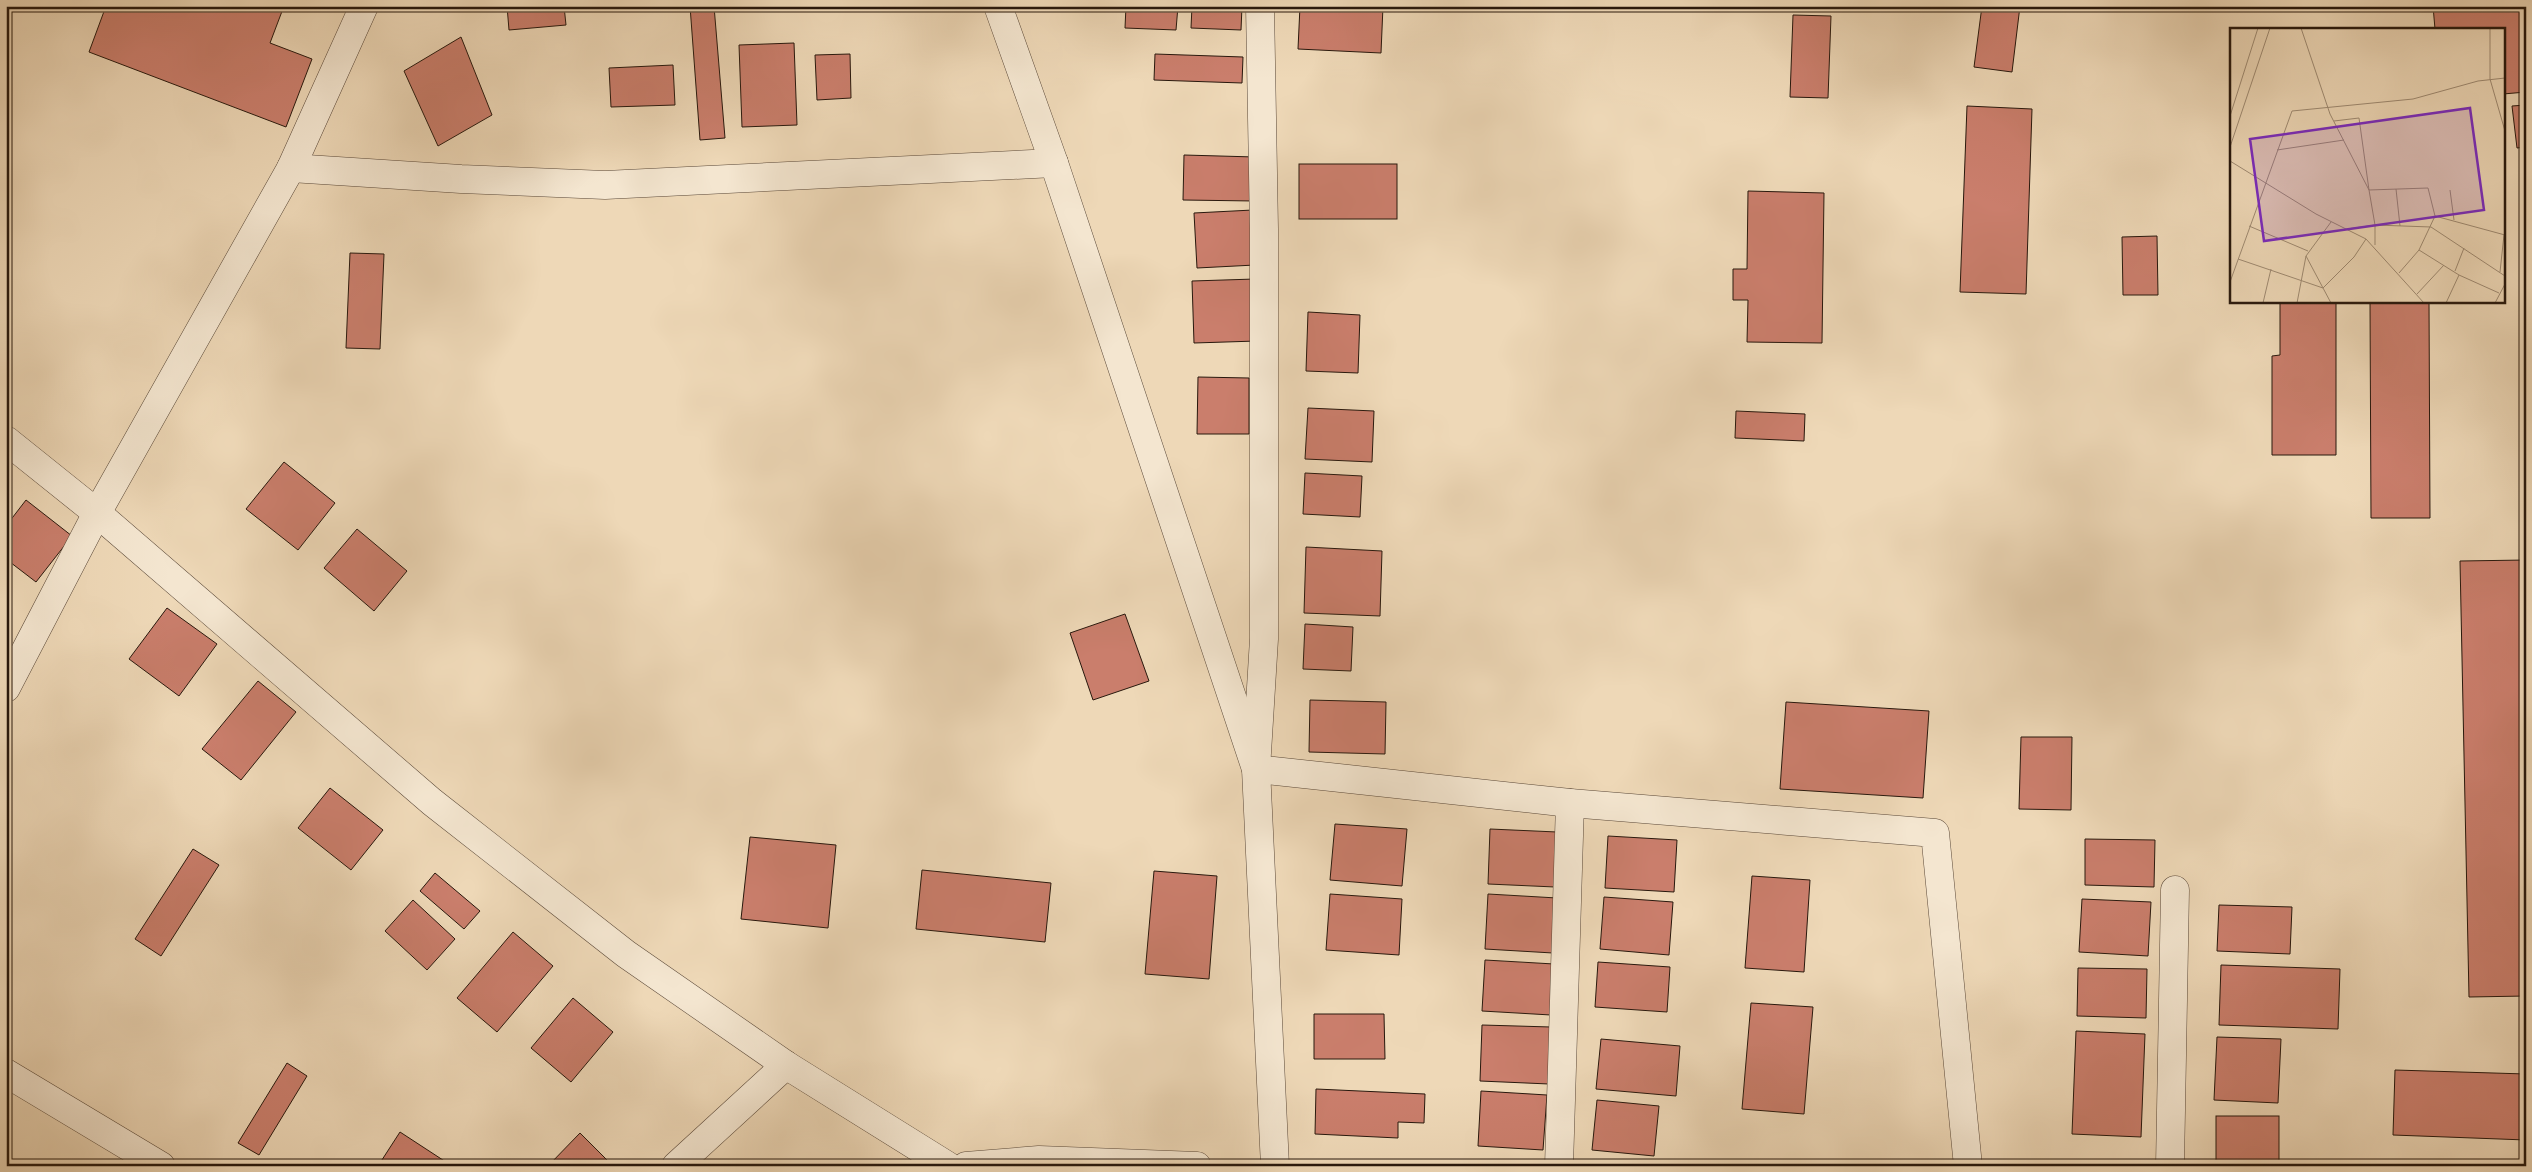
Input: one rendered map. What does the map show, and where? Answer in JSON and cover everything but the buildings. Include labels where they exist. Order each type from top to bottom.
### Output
[{"type":"street","points":[[6,688],[97,513],[291,168],[364,6]]},
{"type":"street","points":[[998,6],[1054,163],[1256,769]]},
{"type":"street","points":[[1260,6],[1264,229],[1264,639],[1256,769],[1275,1166]]},
{"type":"street","points":[[291,168],[461,179],[605,184],[1054,163]]},
{"type":"street","points":[[6,440],[97,513],[432,802],[626,954],[786,1065],[948,1166]]},
{"type":"street","points":[[1256,769],[1570,803],[1934,833],[1968,1166]]},
{"type":"street","points":[[1559,1166],[1570,803]]},
{"type":"street","points":[[2170,1166],[2174,890]]},
{"type":"street","points":[[676,1166],[786,1065]]},
{"type":"street","points":[[6,1073],[161,1166]]},
{"type":"street","points":[[966,1166],[1039,1160],[1197,1166]]}]
